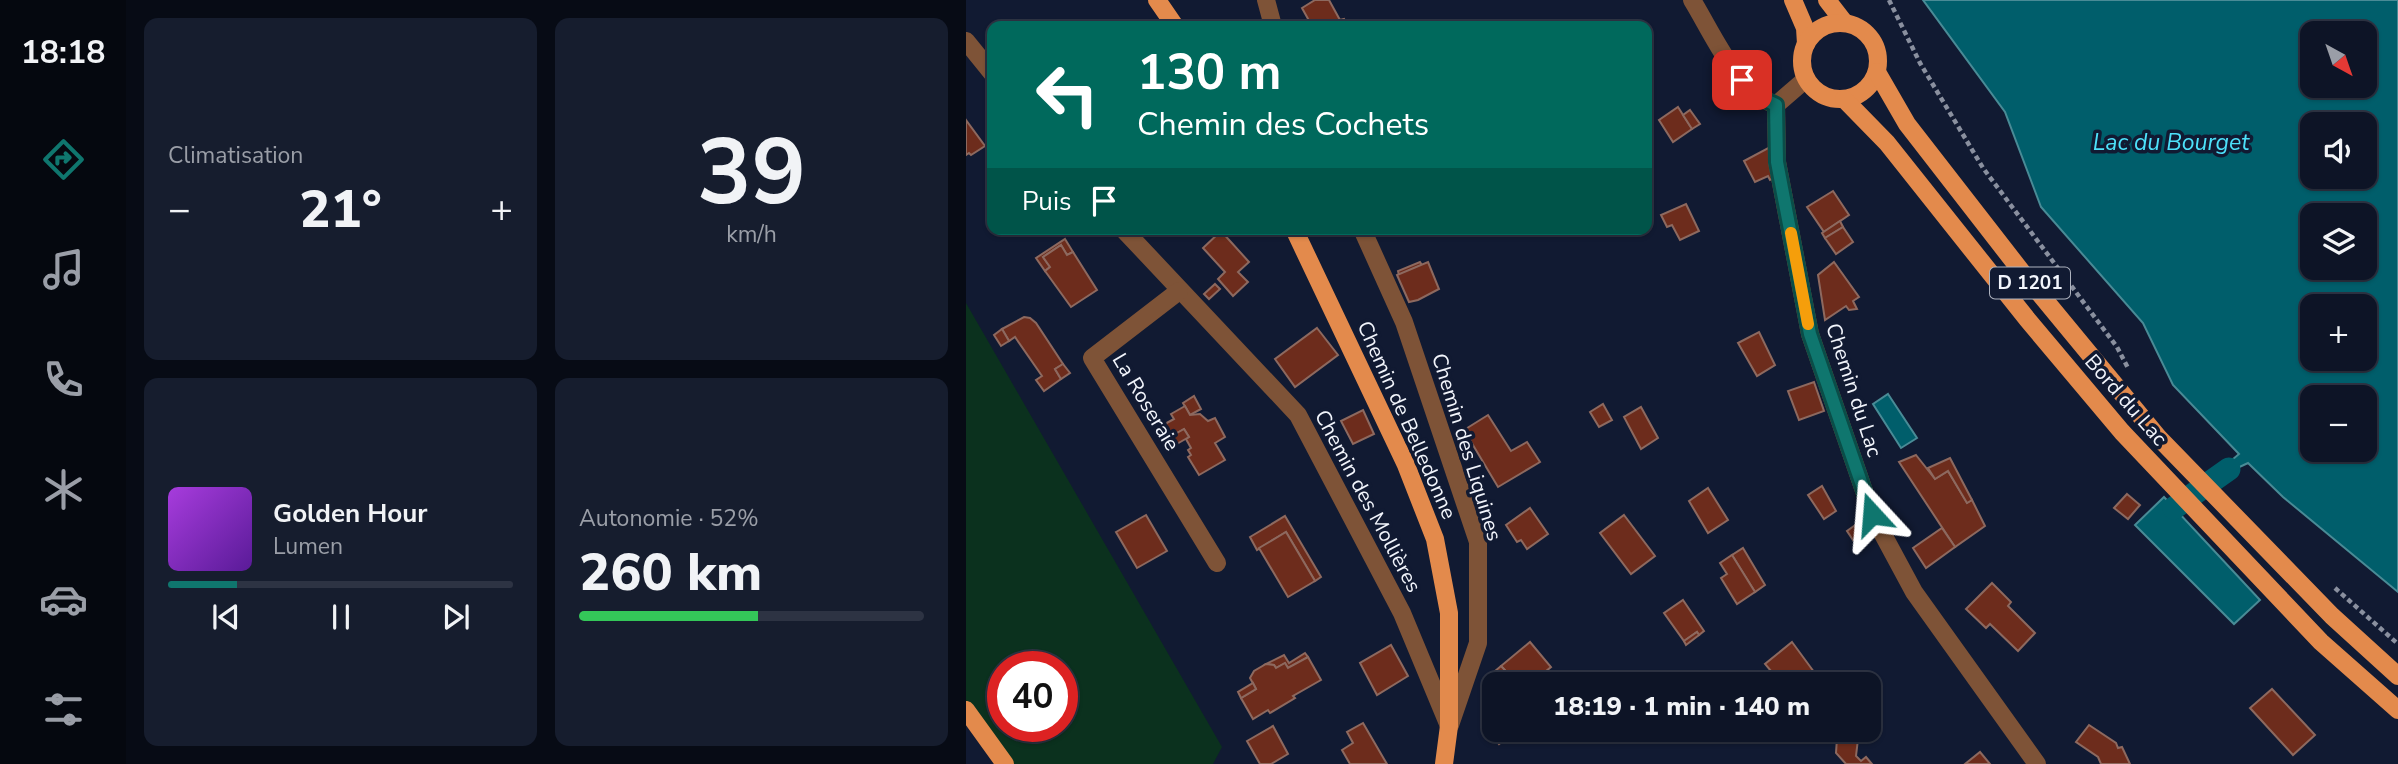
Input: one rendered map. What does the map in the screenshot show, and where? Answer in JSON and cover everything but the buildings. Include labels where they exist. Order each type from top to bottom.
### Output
[{"type":"main road","points":[[1157,0],[1172,21]]},
{"type":"main road","points":[[1793,0],[1805,28],[1806,44],[1802,66],[1806,79],[1814,89],[1828,98],[1843,100],[1857,96],[1874,80],[1878,53],[1874,41],[1856,24],[1831,23],[1814,33],[1806,44]]},
{"type":"main road","points":[[1827,0],[1844,22]]},
{"type":"main road","name":"Bord du Lac","points":[[1877,72],[1907,124],[2025,276],[2158,437],[2343,626],[2398,676]]},
{"type":"main road","name":"Bord du Lac","points":[[1843,100],[1887,143],[2076,379],[2186,501],[2321,642],[2398,710]]},
{"type":"main road","name":"Chemin de Belledonne","points":[[1297,235],[1406,466],[1434,539],[1448,613],[1450,726],[1444,764]]},
{"type":"main road","points":[[966,710],[1005,764]]},
{"type":"street","points":[[1266,0],[1272,21]]},
{"type":"street","points":[[1692,0],[1742,80],[1757,96],[1776,105],[1806,79]]},
{"type":"street","points":[[966,41],[987,67]]},
{"type":"street","name":"Chemin du Lac","points":[[1776,105],[1777,162],[1810,334],[1872,514],[1914,592],[2037,764]]},
{"type":"street","name":"Chemin des Mollières","points":[[1128,235],[1297,415],[1402,613],[1450,726]]},
{"type":"street","name":"Chemin des Liquines","points":[[1365,235],[1404,322],[1478,542],[1478,643],[1450,726]]},
{"type":"street","name":"La Roseraie","points":[[1179,291],[1092,358],[1217,563]]},
{"type":"path","points":[[1889,0],[1920,63],[1983,168],[2117,347],[2129,371]]},
{"type":"shaded area","points":[[966,303],[1222,747],[1213,764],[1009,764],[992,742],[1078,742],[1078,651],[987,651],[987,735],[966,707]]},
{"type":"water","name":"Lac du Bourget","points":[[1923,0],[2398,0],[2398,592],[2283,497],[2248,463],[2231,471],[2226,465],[2239,454],[2173,385],[2143,323],[2041,207],[2005,112]]},
{"type":"water","points":[[1888,394],[1917,438],[1901,448],[1873,404]]},
{"type":"water","points":[[2164,497],[2260,600],[2234,624],[2135,525]]},
{"type":"waterway","points":[[2174,508],[2229,469]]},
{"type":"slow traffic","points":[[1791,233],[1808,324]]},
{"type":"route","points":[[1742,80],[1757,96],[1776,105],[1777,162],[1810,334],[1872,514]]}]
